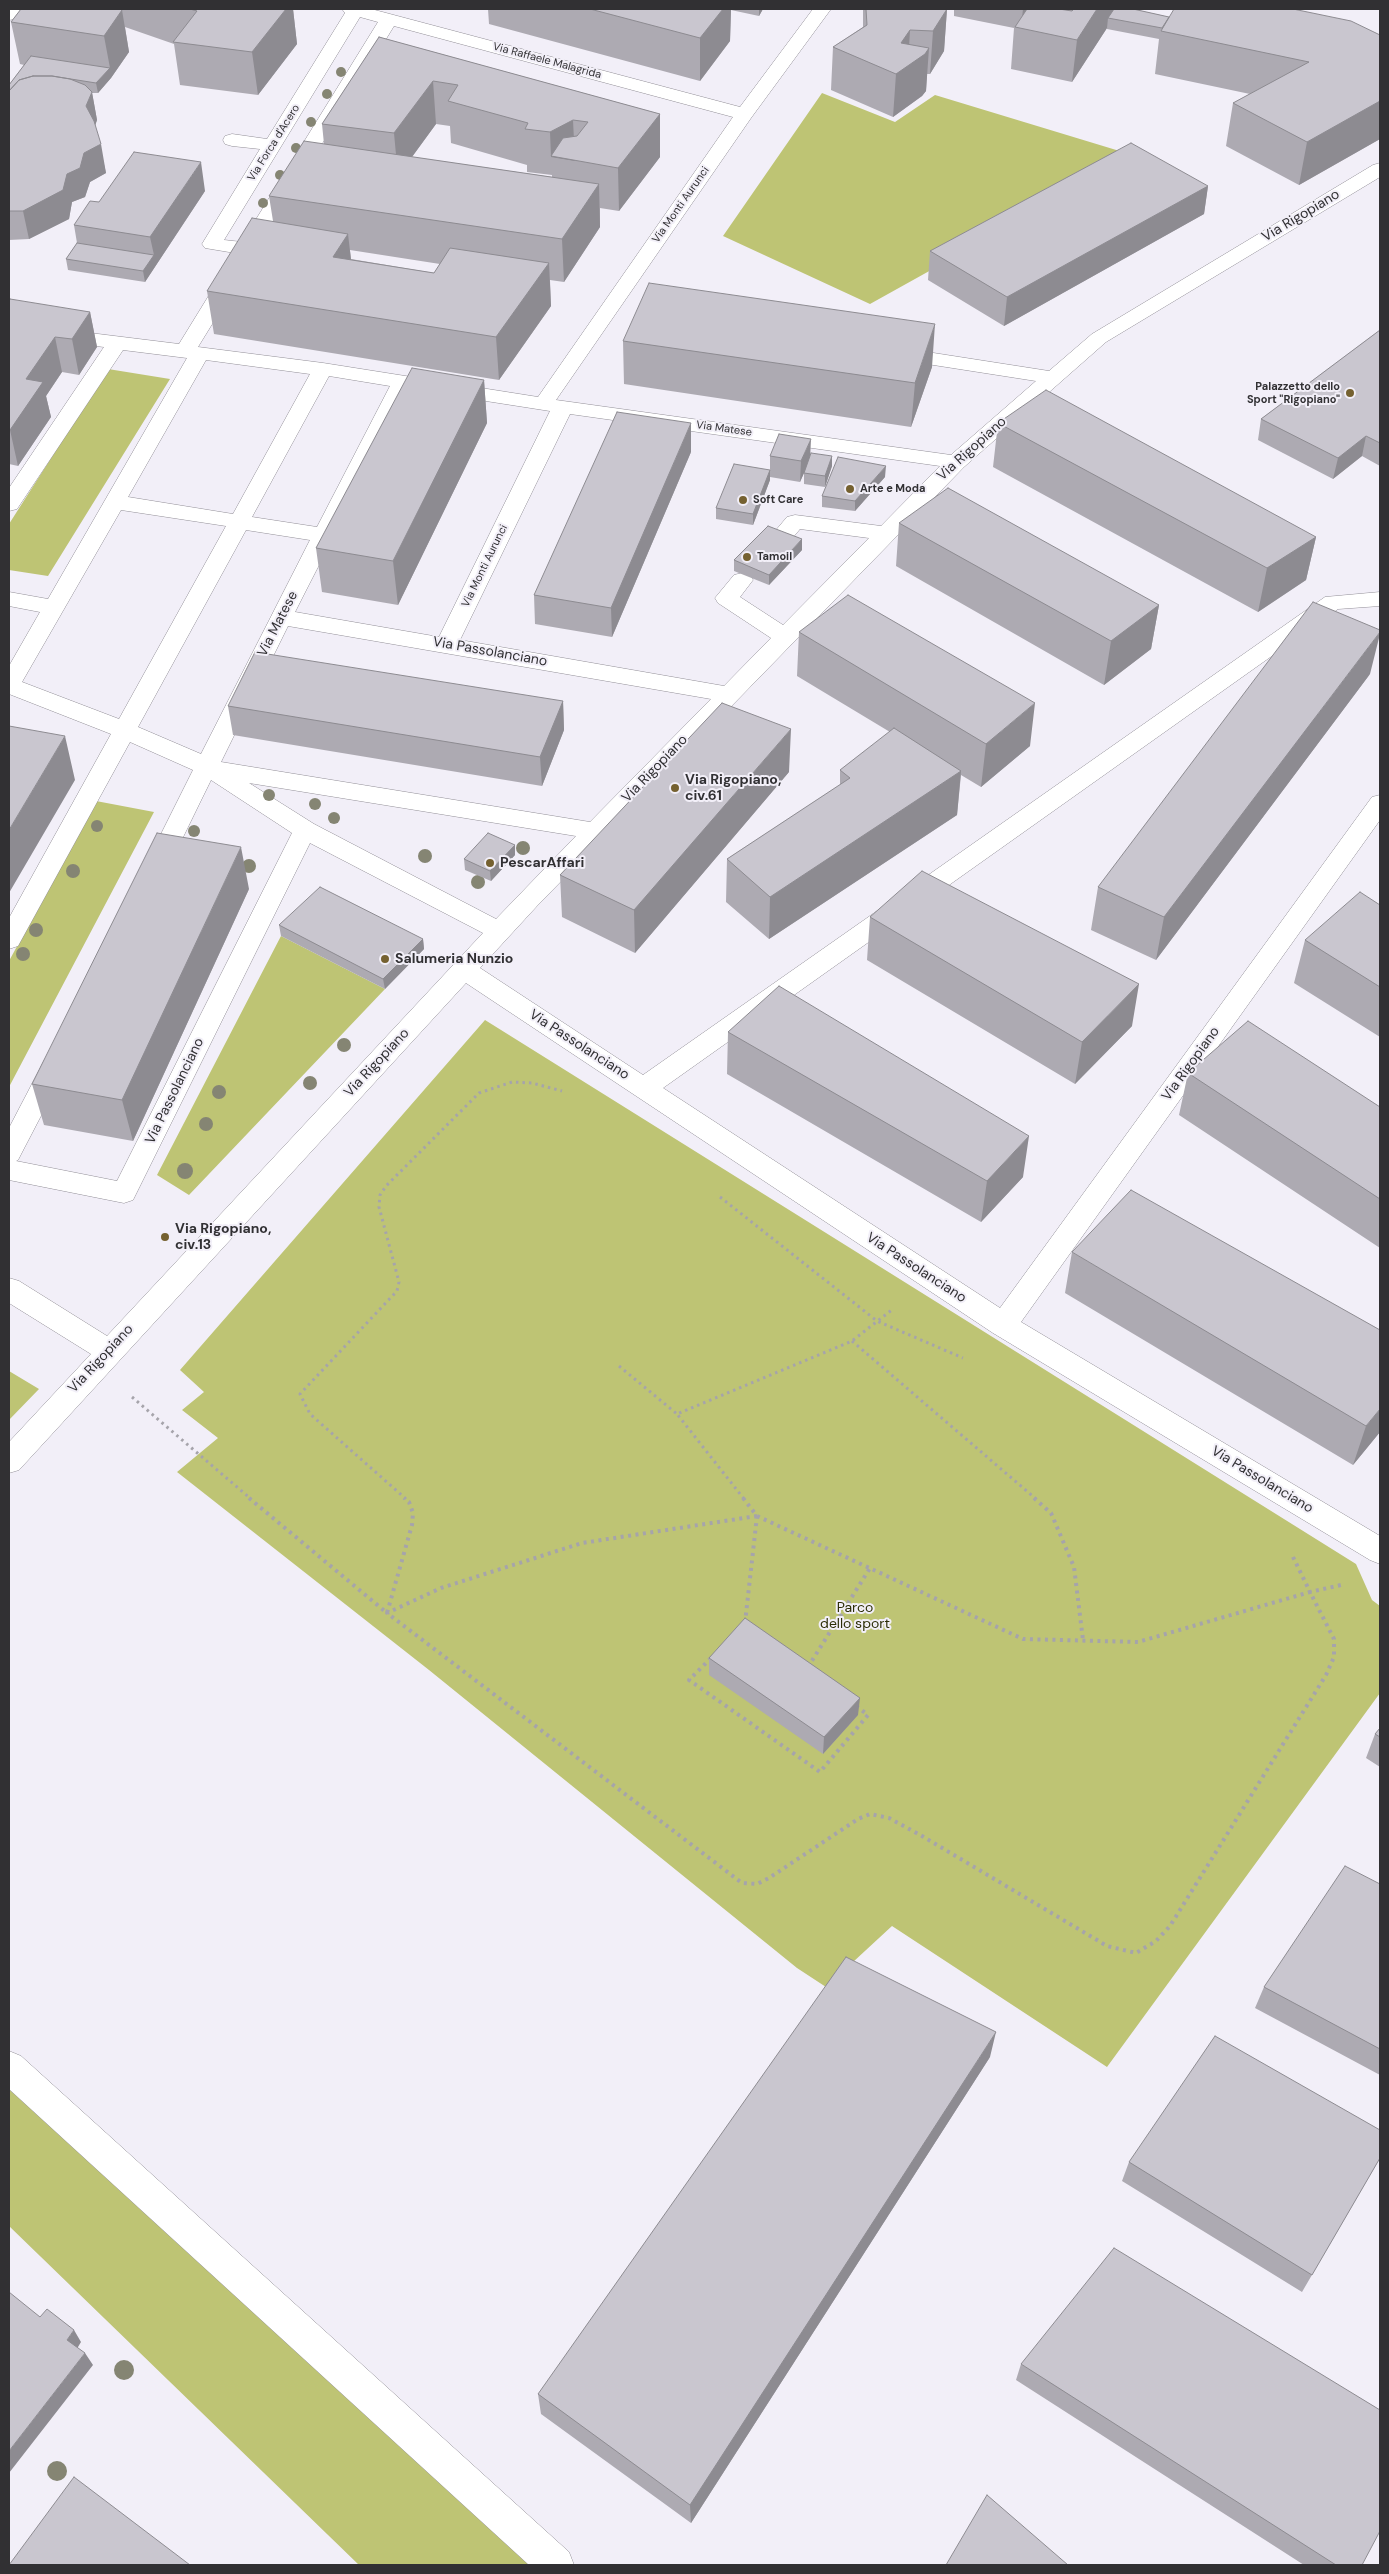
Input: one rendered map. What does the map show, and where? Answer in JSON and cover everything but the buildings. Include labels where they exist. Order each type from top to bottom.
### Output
[{"type":"street","points":[[9,15],[14,9]]},
{"type":"street","name":"Via Raffaele Malagrida","points":[[353,9],[744,114]]},
{"type":"street","name":"Via Forca d'Acero","points":[[249,250],[212,244],[353,9]]},
{"type":"street","name":"Via Monti Aurunci","points":[[447,644],[553,405],[628,297],[744,114],[822,9]]},
{"type":"street","points":[[389,19],[249,250],[114,502],[9,685],[124,730],[208,767],[305,830],[499,931]]},
{"type":"street","points":[[232,140],[272,146]]},
{"type":"street","name":"Via Rigopiano","points":[[9,1461],[108,1351],[499,931],[784,636],[956,462],[1099,338],[1380,169]]},
{"type":"street","points":[[249,250],[288,255]]},
{"type":"street","name":"Via Matese","points":[[9,329],[323,369],[553,405],[956,462]]},
{"type":"street","points":[[9,504],[118,342]]},
{"type":"street","points":[[1054,378],[878,342],[1070,363]]},
{"type":"street","points":[[9,940],[323,369]]},
{"type":"street","name":"Via Matese","points":[[208,767],[281,617],[403,381]]},
{"type":"street","points":[[114,502],[323,535]]},
{"type":"street","points":[[782,536],[795,522],[886,533]]},
{"type":"street","points":[[742,580],[726,598],[784,636]]},
{"type":"street","points":[[9,599],[54,607]]},
{"type":"street","points":[[643,1088],[1333,602],[1380,599]]},
{"type":"street","name":"Via Passolanciano","points":[[281,617],[447,644],[728,694]]},
{"type":"street","points":[[208,767],[594,831]]},
{"type":"street","points":[[145,889],[208,767]]},
{"type":"street","name":"Via Rigopiano","points":[[1003,1325],[1380,803]]},
{"type":"street","name":"Via Passolanciano","points":[[9,1170],[124,1193],[305,830]]},
{"type":"street","name":"Via Passolanciano","points":[[463,969],[1003,1325],[1380,1551]]},
{"type":"street","points":[[9,1153],[63,1048]]},
{"type":"street","points":[[9,1289],[108,1351]]},
{"type":"street","points":[[9,2067],[556,2565]]},
{"type":"path","points":[[387,1613],[412,1525],[413,1513],[409,1502],[310,1414],[300,1394],[398,1291],[399,1282],[379,1207],[380,1196],[386,1186],[479,1093],[512,1082],[532,1083],[562,1090],[569,1095]]},
{"type":"path","points":[[677,1414],[852,1341],[877,1321],[717,1194]]},
{"type":"path","points":[[852,1341],[990,1456],[1051,1513],[1074,1567],[1083,1640]]},
{"type":"path","points":[[130,1395],[200,1457],[387,1613],[742,1883],[756,1884],[769,1878],[858,1819],[870,1814],[888,1818],[922,1836],[1106,1946],[1136,1953],[1156,1942],[1175,1917],[1326,1675],[1334,1656],[1334,1639],[1310,1592],[1138,1642],[1023,1639],[757,1516],[677,1414],[619,1366]]},
{"type":"path","points":[[387,1613],[440,1588],[582,1543],[757,1516]]},
{"type":"path","points":[[744,1625],[757,1516]]},
{"type":"path","points":[[807,1670],[870,1568]]},
{"type":"path","points":[[717,1653],[689,1680],[820,1772],[868,1715],[853,1704]]},
{"type":"green space","points":[[822,93],[895,122],[935,95],[1136,156],[870,304],[723,236]]},
{"type":"green space","points":[[108,369],[170,379],[48,576],[9,570],[9,524]]},
{"type":"green space","points":[[96,801],[154,812],[9,1087],[9,961]]},
{"type":"green space","points":[[281,936],[385,989],[189,1195],[157,1175]]},
{"type":"green space","name":"Parco dello sport","points":[[485,1020],[1356,1564],[1372,1600],[1380,1606],[1380,1693],[1107,2067],[892,1926],[826,1987],[797,1968],[429,1670],[177,1472],[218,1438],[182,1410],[204,1392],[180,1370]]},
{"type":"green space","points":[[9,1371],[39,1389],[9,1420]]},
{"type":"green space","points":[[9,2087],[530,2565],[359,2565],[9,2226]]},
{"type":"place","name":"Palazzetto dello Sport \"Rigopiano\"","points":[[1350,393]]},
{"type":"place","name":"Arte e Moda","points":[[850,489]]},
{"type":"place","name":"Soft Care","points":[[743,500]]},
{"type":"place","name":"Tamoil","points":[[747,557]]},
{"type":"place","name":"Via Rigopiano, civ.61","points":[[675,788]]},
{"type":"place","name":"PescarAffari","points":[[490,863]]},
{"type":"place","name":"Salumeria Nunzio","points":[[385,959]]},
{"type":"place","name":"Via Rigopiano, civ.13","points":[[165,1237]]}]
